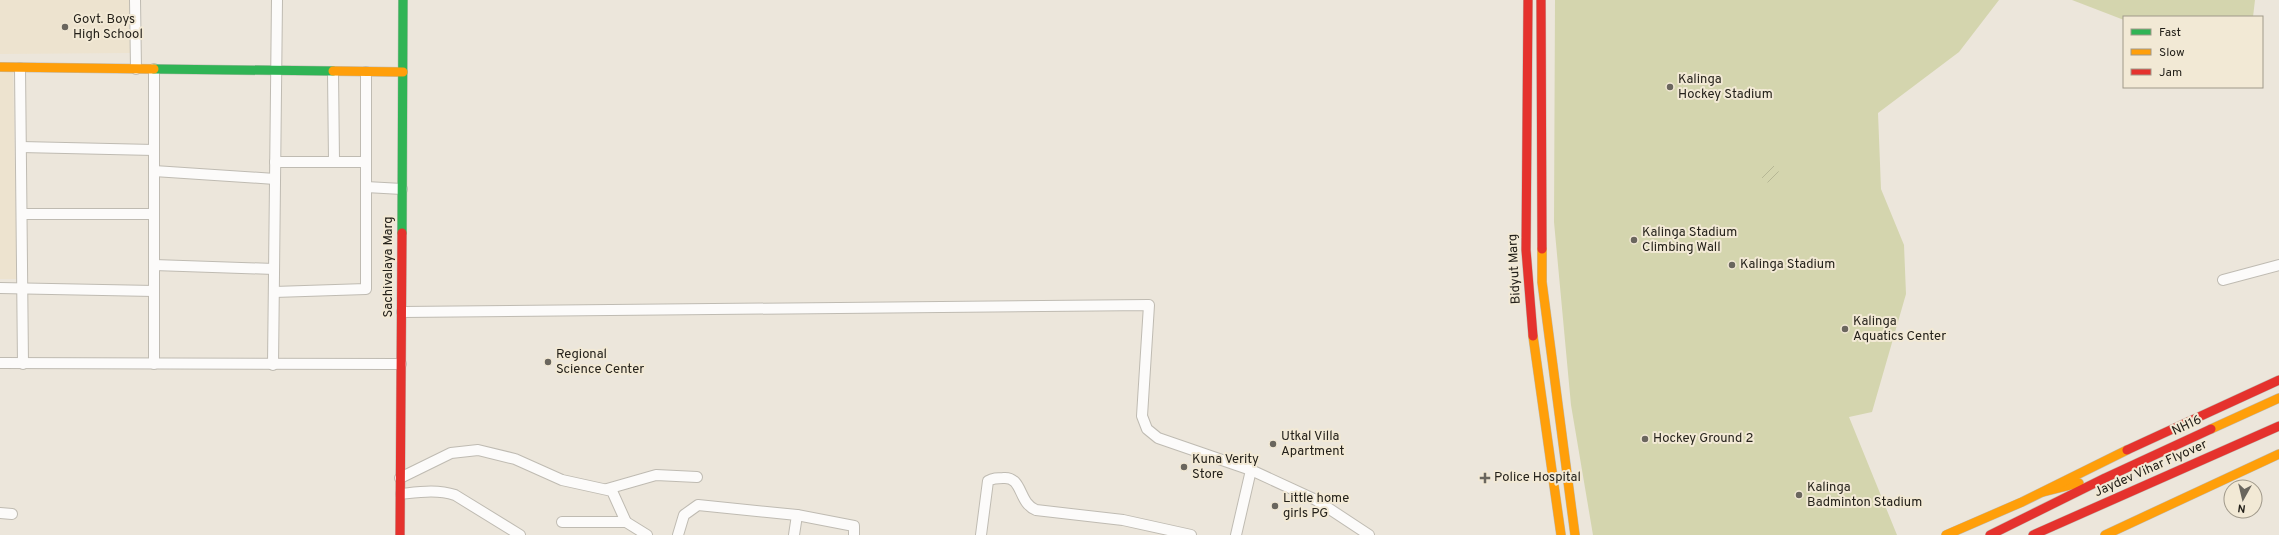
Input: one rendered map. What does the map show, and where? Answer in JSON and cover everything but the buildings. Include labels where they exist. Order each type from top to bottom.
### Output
[{"type":"main road","name":"Sachivalaya Marg","points":[[400,535],[404,72],[403,0]]},
{"type":"main road","name":"Bidyut Marg","points":[[1528,0],[1526,257],[1531,318],[1561,535]]},
{"type":"main road","name":"Bidyut Marg","points":[[1541,0],[1542,282],[1575,535]]},
{"type":"main road","points":[[0,67],[404,72]]},
{"type":"main road","points":[[1946,535],[2044,492],[2138,445],[2279,380]]},
{"type":"main road","name":"NH16","points":[[2105,478],[2279,398]]},
{"type":"main road","name":"Jaydev Vihar Flyover","points":[[2033,535],[2279,426]]},
{"type":"main road","points":[[2105,535],[2279,454]]},
{"type":"main road","points":[[2044,492],[2105,478]]},
{"type":"main road","name":"Jaydev Vihar Flyover","points":[[1990,535],[2105,478]]},
{"type":"street","points":[[135,0],[136,69]]},
{"type":"street","points":[[273,365],[277,0]]},
{"type":"street","points":[[20,68],[24,364]]},
{"type":"street","points":[[154,69],[154,364]]},
{"type":"street","points":[[333,72],[334,161]]},
{"type":"street","points":[[274,292],[366,289],[366,72]]},
{"type":"street","points":[[21,147],[154,150]]},
{"type":"street","points":[[275,162],[366,162]]},
{"type":"street","points":[[154,172],[275,179]]},
{"type":"street","points":[[366,187],[402,188]]},
{"type":"street","points":[[22,214],[154,214]]},
{"type":"street","points":[[154,265],[274,269]]},
{"type":"street","points":[[2224,280],[2279,265]]},
{"type":"street","points":[[0,288],[154,291]]},
{"type":"street","points":[[402,312],[1149,305],[1142,416],[1146,429],[1168,443],[1251,470],[1316,500],[1369,535]]},
{"type":"street","points":[[0,363],[273,365],[401,364]]},
{"type":"street","points":[[400,478],[451,454],[478,450],[515,459],[562,480],[612,491],[616,496],[626,522]]},
{"type":"street","points":[[1236,535],[1251,470]]},
{"type":"street","points":[[607,489],[656,475],[698,477]]},
{"type":"street","points":[[981,535],[988,481],[993,478],[1008,477],[1016,482],[1026,504],[1036,510],[1123,520],[1191,535]]},
{"type":"street","points":[[401,494],[446,492],[455,495],[520,535]]},
{"type":"street","points":[[678,535],[684,515],[698,505],[797,515],[854,526],[854,535]]},
{"type":"street","points":[[0,513],[12,514]]},
{"type":"street","points":[[794,535],[797,515]]},
{"type":"street","points":[[562,522],[626,522],[648,535]]},
{"type":"shaded area","name":"Govt. Boys High School","points":[[0,0],[129,0],[130,53],[0,54]]},
{"type":"shaded area","points":[[0,71],[13,71],[17,279],[0,279]]},
{"type":"green space","name":"Kalinga Stadium","points":[[1555,0],[1999,0],[1959,52],[1878,113],[1881,189],[1904,245],[1906,294],[1872,412],[1849,417],[1897,535],[1593,535],[1571,405],[1554,222]]},
{"type":"green space","points":[[2072,0],[2255,0],[2253,16],[2123,16],[2123,20]]},
{"type":"green space","points":[[1766,165],[1774,165],[1779,170],[1777,181],[1774,183],[1766,183],[1761,178],[1761,170]]},
{"type":"traffic: fast","points":[[402,233],[403,0]]},
{"type":"traffic: fast","points":[[154,69],[333,71]]},
{"type":"traffic: slow","points":[[0,67],[154,69]]},
{"type":"traffic: slow","points":[[333,71],[403,72]]},
{"type":"traffic: slow","points":[[1542,249],[1542,282],[1575,535]]},
{"type":"traffic: slow","points":[[1533,336],[1561,535]]},
{"type":"traffic: slow","points":[[2211,429],[2279,398]]},
{"type":"traffic: slow","points":[[1946,535],[2022,502],[2127,450]]},
{"type":"traffic: slow","points":[[2105,535],[2279,454]]},
{"type":"traffic: slow","points":[[2043,492],[2079,483]]},
{"type":"traffic: jam","points":[[1528,0],[1526,250],[1533,336]]},
{"type":"traffic: jam","points":[[1541,0],[1542,249]]},
{"type":"traffic: jam","points":[[400,535],[402,233]]},
{"type":"traffic: jam","points":[[2127,450],[2279,380]]},
{"type":"traffic: jam","points":[[2033,535],[2279,426]]},
{"type":"traffic: jam","points":[[1990,535],[2105,478],[2211,429]]},
{"type":"place","name":"Govt. Boys High School","points":[[65,27]]},
{"type":"place","name":"Kalinga Hockey Stadium","points":[[1670,87]]},
{"type":"place","name":"Kalinga Stadium Climbing Wall","points":[[1634,240]]},
{"type":"place","name":"Kalinga Stadium","points":[[1732,265]]},
{"type":"place","name":"Kalinga Aquatics Center","points":[[1845,329]]},
{"type":"place","name":"Regional Science Center","points":[[548,362]]},
{"type":"place","name":"Hockey Ground 2","points":[[1645,439]]},
{"type":"place","name":"Utkal Villa Apartment","points":[[1273,444]]},
{"type":"place","name":"Kuna Verity Store","points":[[1184,467]]},
{"type":"place","name":"Police Hospital","points":[[1485,478]]},
{"type":"place","name":"Kalinga Badminton Stadium","points":[[1799,495]]},
{"type":"place","name":"Little home girls PG","points":[[1275,506]]}]
